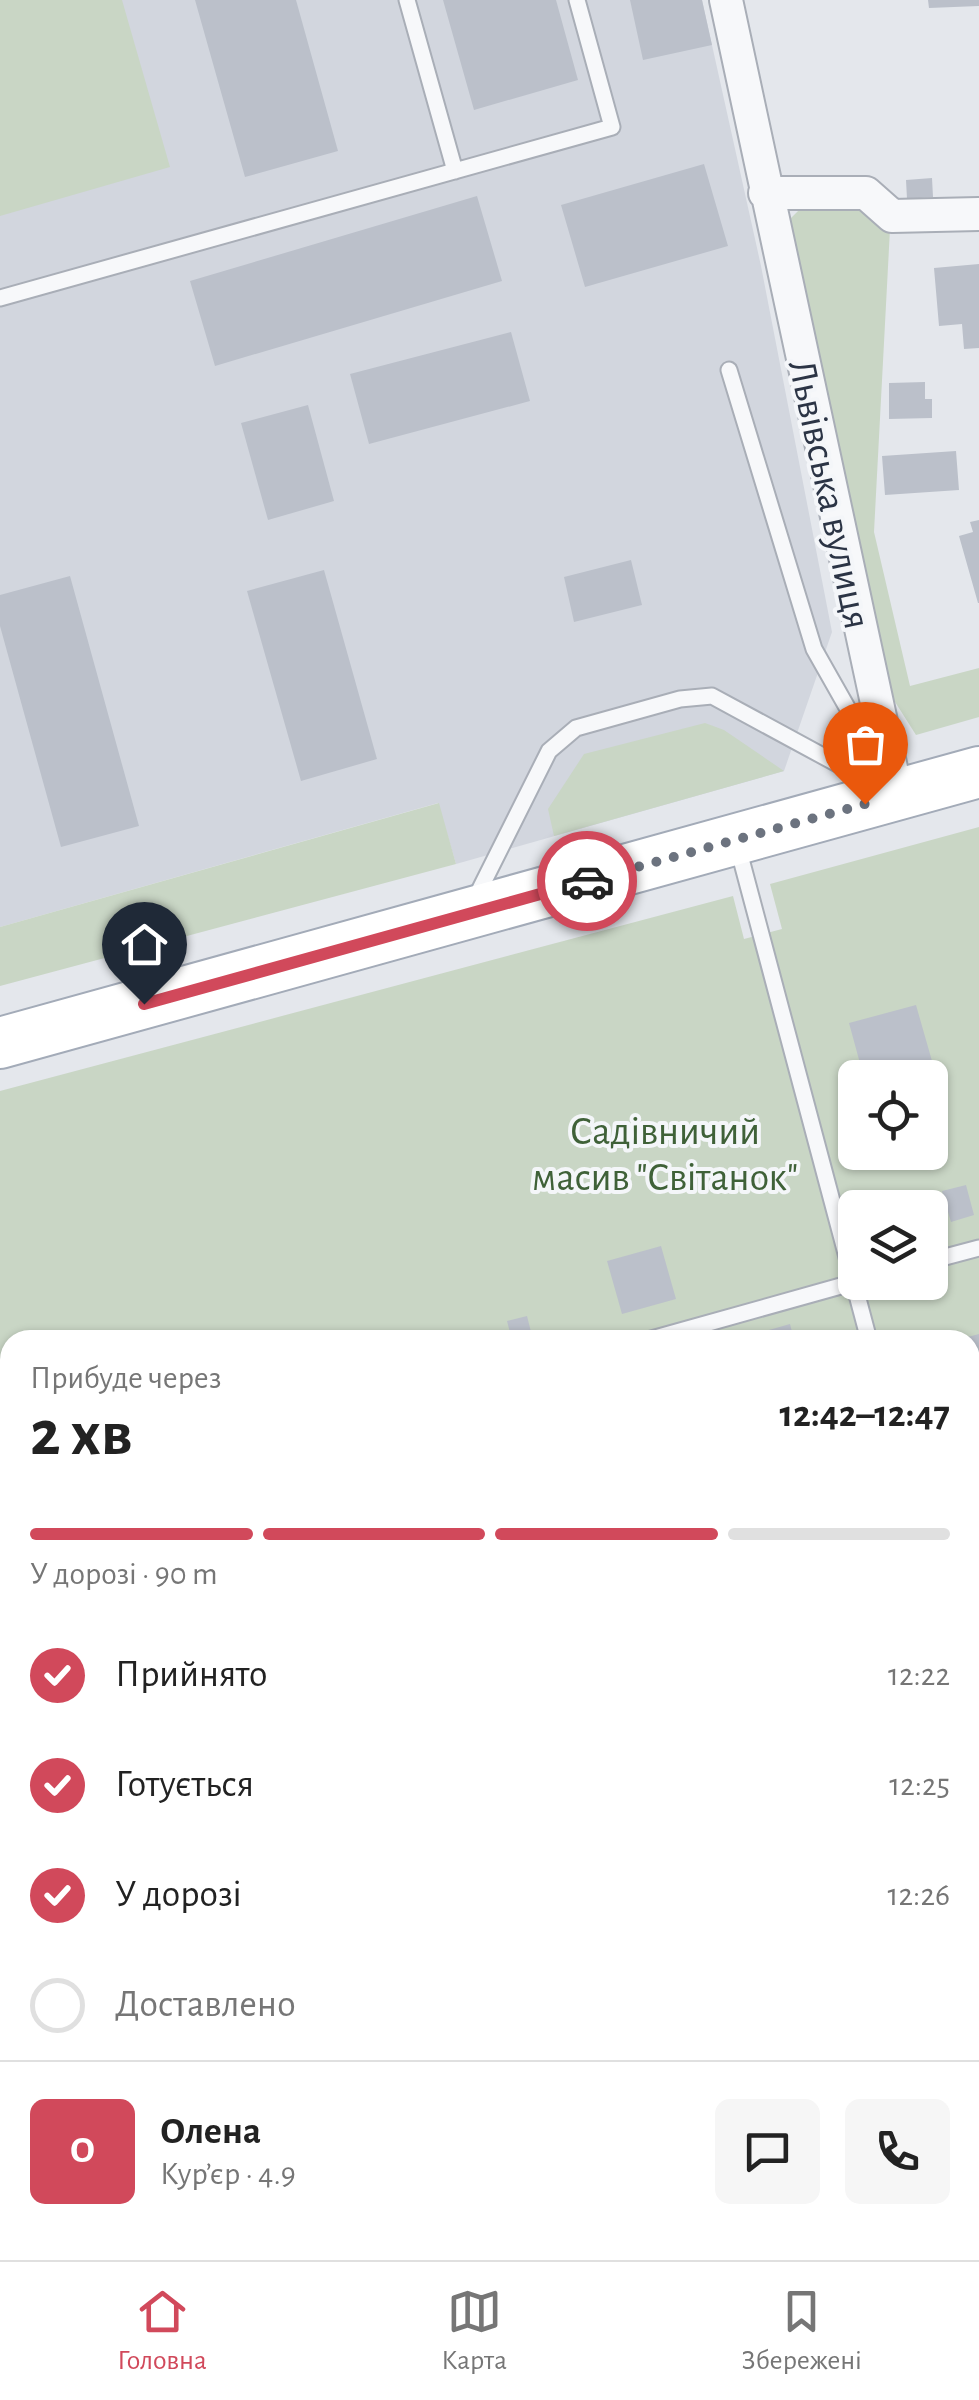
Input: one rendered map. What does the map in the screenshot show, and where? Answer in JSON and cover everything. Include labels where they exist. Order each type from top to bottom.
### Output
[{"type":"main road","points":[[0,1043],[979,772]]},
{"type":"street","name":"Львівська вулиця","points":[[726,0],[897,796]]},
{"type":"street","points":[[765,193],[866,193],[892,216],[979,214]]},
{"type":"lane","points":[[407,0],[455,171]]},
{"type":"lane","points":[[0,298],[612,127],[577,0]]},
{"type":"lane","points":[[729,370],[814,649],[897,796]]},
{"type":"lane","points":[[467,914],[549,750],[576,728],[680,699],[712,696],[897,796]]},
{"type":"lane","points":[[736,840],[838,1219]]},
{"type":"lane","points":[[948,1257],[979,1248]]},
{"type":"lane","points":[[684,1330],[838,1287]]},
{"type":"lane","points":[[859,1300],[867,1330]]},
{"type":"shaded area","points":[[0,0],[702,0],[761,266],[832,632],[784,771],[456,864],[438,803],[0,927]]},
{"type":"green space","points":[[0,0],[122,0],[170,167],[0,216]]},
{"type":"green space","points":[[863,205],[890,229],[874,532],[910,686],[979,668],[979,717],[916,735],[890,694],[789,220],[803,206]]},
{"type":"green space","points":[[705,723],[724,730],[784,771],[554,836],[548,809],[584,754]]},
{"type":"green space","points":[[439,803],[456,864],[0,986],[0,927]]},
{"type":"green space","name":"Садівничий масив \"Світанок\"","points":[[979,827],[979,1330],[0,1330],[0,1091],[733,896],[744,939],[782,929],[770,884]]},
{"type":"building","points":[[195,0],[296,0],[338,151],[245,177]]},
{"type":"building","points":[[443,0],[556,0],[578,80],[474,110]]},
{"type":"building","points":[[630,0],[702,0],[712,45],[643,60]]},
{"type":"building","points":[[928,0],[979,0],[979,6],[929,8]]},
{"type":"building","points":[[704,164],[728,246],[585,287],[561,205]]},
{"type":"building","points":[[932,178],[933,197],[907,199],[906,180]]},
{"type":"building","points":[[477,196],[502,281],[215,366],[190,281]]},
{"type":"building","points":[[979,264],[979,348],[964,349],[962,324],[939,326],[934,268]]},
{"type":"building","points":[[511,332],[530,401],[369,444],[350,374]]},
{"type":"building","points":[[925,382],[925,399],[932,399],[932,418],[889,419],[889,383]]},
{"type":"building","points":[[308,405],[334,501],[268,520],[241,423]]},
{"type":"building","points":[[956,451],[959,490],[885,495],[882,456]]},
{"type":"building","points":[[979,520],[978,603],[959,536],[973,532],[970,522]]},
{"type":"building","points":[[631,560],[642,605],[574,622],[564,577]]},
{"type":"building","points":[[324,570],[377,759],[301,781],[247,591]]},
{"type":"building","points":[[70,576],[139,826],[61,847],[0,626],[0,595]]},
{"type":"building","points":[[916,1005],[932,1060],[859,1060],[849,1023]]},
{"type":"building","points":[[966,1185],[974,1215],[951,1222],[946,1190]]},
{"type":"building","points":[[661,1246],[676,1299],[622,1314],[607,1261]]},
{"type":"building","points":[[527,1316],[530,1330],[509,1330],[507,1321]]},
{"type":"building","points":[[790,1324],[792,1330],[769,1330]]},
{"type":"way so far","points":[[587,881],[865,804]]},
{"type":"route","points":[[144,1004],[587,881]]}]
